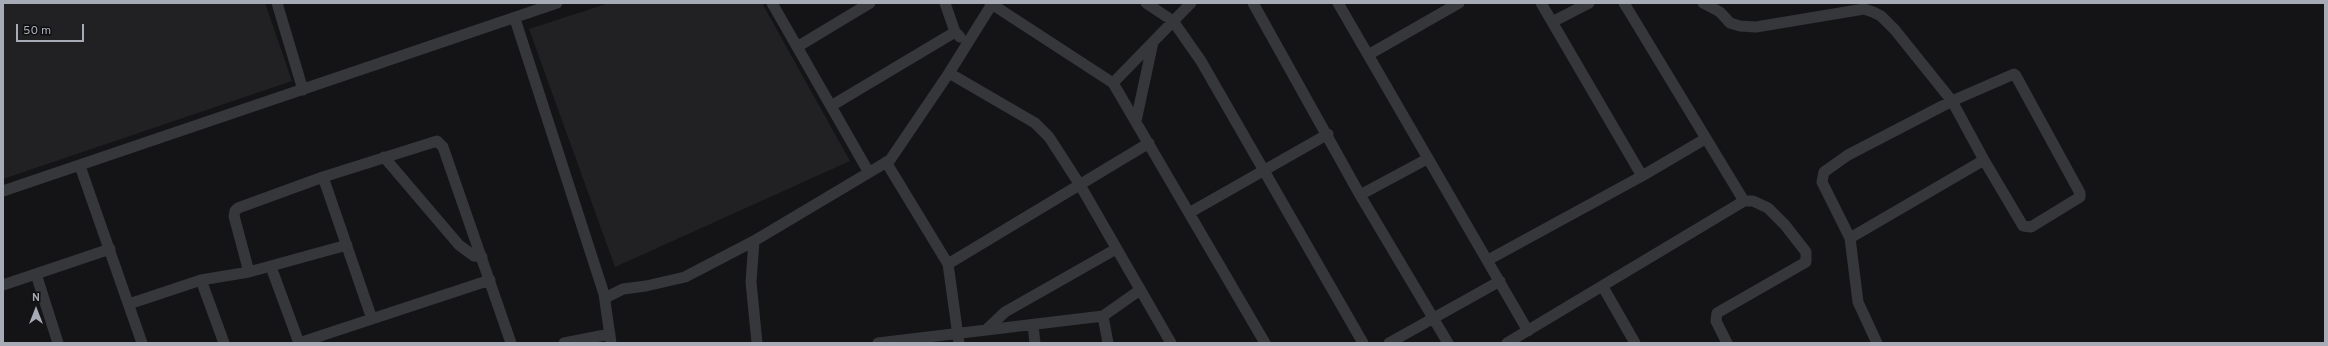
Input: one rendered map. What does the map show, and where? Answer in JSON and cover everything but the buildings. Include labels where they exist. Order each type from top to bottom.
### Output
[{"type":"street","points":[[277,3],[303,90]]},
{"type":"street","points":[[3,191],[558,3]]},
{"type":"street","points":[[772,3],[868,171]]},
{"type":"street","points":[[945,3],[956,32],[966,44]]},
{"type":"street","points":[[605,298],[623,289],[685,277],[754,241],[868,171],[886,162],[901,146],[949,73],[991,3],[1007,7],[1113,83],[1265,343]]},
{"type":"street","points":[[1146,3],[1173,21],[1201,61],[1364,343]]},
{"type":"street","points":[[1113,83],[1191,3]]},
{"type":"street","points":[[1253,3],[1328,134],[1360,195],[1448,343]]},
{"type":"street","points":[[1338,3],[1528,331]]},
{"type":"street","points":[[1368,55],[1459,3]]},
{"type":"street","points":[[1541,3],[1642,176]]},
{"type":"street","points":[[1552,22],[1589,3]]},
{"type":"street","points":[[1624,3],[1744,202]]},
{"type":"street","points":[[1703,3],[1720,12],[1730,23],[1740,26],[1756,27],[1860,6],[1880,16],[1895,30],[1952,101],[1984,160],[2023,226],[2030,227],[2080,197],[2080,193],[2016,76],[2010,74],[1952,101],[1844,158],[1824,172],[1822,182],[1850,238],[1858,302],[1877,343]]},
{"type":"street","points":[[797,46],[863,5]]},
{"type":"street","points":[[514,19],[605,298],[611,339],[564,343]]},
{"type":"street","points":[[831,106],[956,32]]},
{"type":"street","points":[[1136,121],[1153,41]]},
{"type":"street","points":[[949,73],[1041,128],[1049,137],[1080,185],[1172,343]]},
{"type":"street","points":[[1189,213],[1328,134]]},
{"type":"street","points":[[1488,260],[1642,176],[1705,139]]},
{"type":"street","points":[[249,272],[234,216],[235,211],[238,208],[323,177],[434,140],[440,142],[482,257],[511,343]]},
{"type":"street","points":[[948,264],[1149,144]]},
{"type":"street","points":[[384,157],[459,245],[474,256],[482,257]]},
{"type":"street","points":[[1360,195],[1427,159]]},
{"type":"street","points":[[1850,238],[1984,160]]},
{"type":"street","points":[[886,162],[948,264],[958,338]]},
{"type":"street","points":[[80,166],[142,343]]},
{"type":"street","points":[[323,177],[372,319]]},
{"type":"street","points":[[1507,343],[1744,202],[1752,201],[1768,208],[1785,225],[1806,252],[1806,262],[1717,313],[1716,321],[1727,343]]},
{"type":"street","points":[[754,241],[751,282],[758,343]]},
{"type":"street","points":[[129,304],[201,280],[271,267],[347,244]]},
{"type":"street","points":[[3,285],[110,249]]},
{"type":"street","points":[[987,329],[1005,312],[1116,249]]},
{"type":"street","points":[[271,267],[299,343],[490,280]]},
{"type":"street","points":[[36,274],[58,343]]},
{"type":"street","points":[[201,280],[224,343]]},
{"type":"street","points":[[1389,343],[1500,282]]},
{"type":"street","points":[[1603,287],[1635,343]]},
{"type":"street","points":[[883,343],[958,338],[987,329],[1103,316],[1140,290]]},
{"type":"street","points":[[1103,316],[1108,343]]},
{"type":"street","points":[[1033,325],[1035,343]]},
{"type":"shaded area","points":[[3,3],[265,3],[292,81],[3,179]]},
{"type":"shaded area","points":[[609,3],[762,3],[850,161],[615,267],[529,29]]}]
